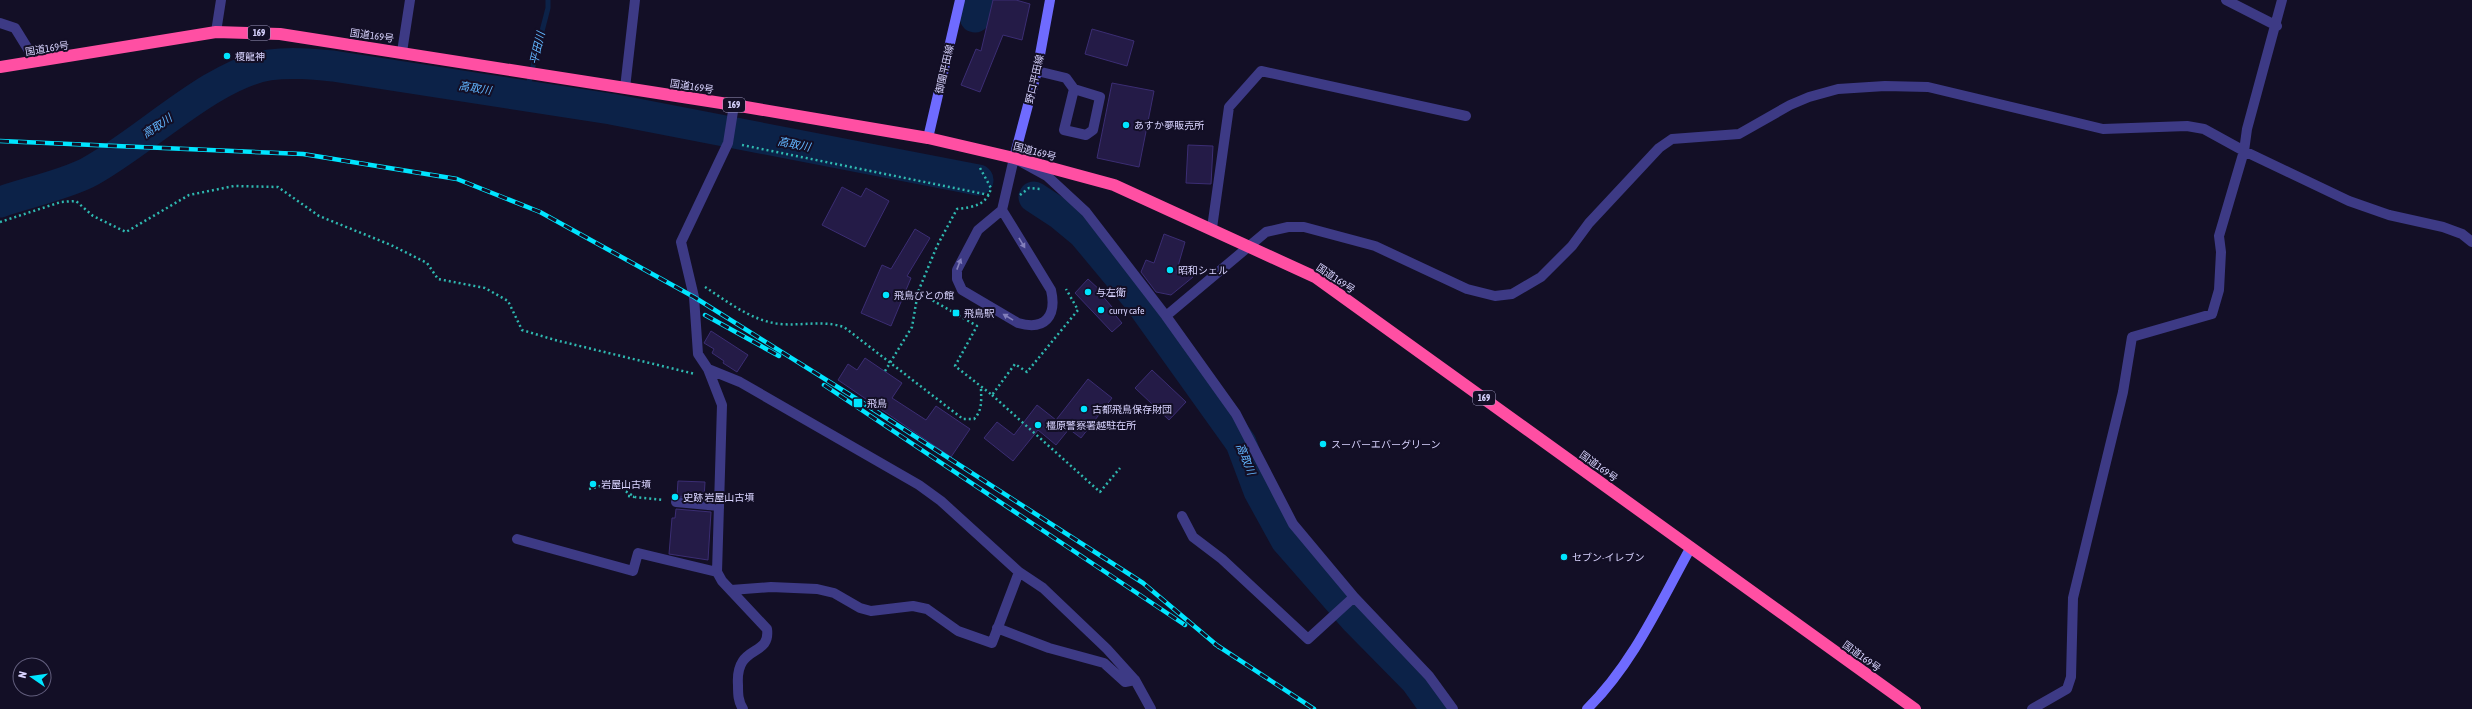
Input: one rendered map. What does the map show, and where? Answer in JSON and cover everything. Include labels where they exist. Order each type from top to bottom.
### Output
[{"type":"highway","name":"国道169号","points":[[0,67],[216,32],[280,34],[541,74],[928,138],[1014,158],[1114,185],[1212,228],[1315,276],[1915,709]]},
{"type":"main road","name":"御園平田線","points":[[928,138],[960,0]]},
{"type":"main road","name":"野口平田線","points":[[1014,158],[1037,71],[1050,0]]},
{"type":"main road","points":[[1587,709],[1614,679],[1633,651],[1691,547]]},
{"type":"street","points":[[216,32],[221,0]]},
{"type":"street","points":[[402,52],[410,0]]},
{"type":"street","points":[[626,88],[635,0]]},
{"type":"street","points":[[2226,0],[2276,26]]},
{"type":"street","points":[[2032,709],[2067,689],[2071,677],[2073,598],[2123,392],[2132,337],[2212,314],[2219,290],[2221,252],[2219,236],[2244,151],[2247,129],[2282,0]]},
{"type":"street","points":[[0,23],[15,28],[36,62]]},
{"type":"street","points":[[1037,71],[1066,78],[1074,89],[1100,97],[1093,130],[1086,134],[1064,130],[1074,89]]},
{"type":"street","points":[[1212,228],[1216,216],[1229,107],[1261,71],[1466,116]]},
{"type":"street","points":[[1166,316],[1266,232],[1276,228],[1304,227],[1375,246],[1467,289],[1495,296],[1512,294],[1541,277],[1572,246],[1594,217],[1659,148],[1672,139],[1739,134],[1790,105],[1809,97],[1838,89],[1885,86],[1928,87],[2103,129],[2187,126],[2204,129],[2244,151],[2349,201],[2389,215],[2443,227],[2462,234],[2472,242]]},
{"type":"street","points":[[734,105],[728,142],[683,234],[682,251],[697,318],[698,349],[720,396],[723,414],[718,572],[731,590],[767,629],[768,638],[765,644],[744,658],[739,664],[738,700],[743,709]]},
{"type":"street","points":[[1002,210],[1051,290],[1054,302],[1051,314],[1043,323],[1036,327],[1018,323],[962,290],[957,279],[957,270],[961,258],[978,230],[1002,210],[1014,158],[1047,176],[1086,212],[1166,316],[1236,414],[1293,524],[1351,599],[1429,676],[1452,709]]},
{"type":"street","points":[[708,369],[740,382],[919,485],[940,501],[1019,572],[1043,588],[1107,649],[1135,680],[1150,709]]},
{"type":"street","points":[[676,502],[720,506]]},
{"type":"street","points":[[1182,516],[1193,537],[1222,559],[1308,640],[1351,599]]},
{"type":"street","points":[[517,539],[633,571],[638,553],[718,572]]},
{"type":"street","points":[[731,590],[771,587],[817,589],[834,593],[860,608],[871,611],[913,606],[927,609],[958,631],[992,642],[1019,572]]},
{"type":"street","points":[[997,628],[1049,648],[1104,663],[1124,682],[1135,680]]},
{"type":"path","points":[[728,142],[989,195]]},
{"type":"path","points":[[885,371],[912,327],[918,292],[937,246],[957,209],[980,206],[989,195],[991,188],[980,168]]},
{"type":"path","points":[[0,222],[61,202],[76,201],[93,216],[126,232],[189,195],[234,186],[278,187],[319,216],[391,245],[427,263],[438,279],[485,288],[508,301],[522,330],[555,340],[698,374],[708,369]]},
{"type":"path","points":[[1018,202],[1019,196],[1029,188],[1043,189]]},
{"type":"path","points":[[689,278],[760,319],[781,324],[828,322],[844,327],[963,419],[974,419],[978,414],[981,404],[981,387]]},
{"type":"path","points":[[992,395],[1015,364],[1027,372],[1078,310],[1062,283]]},
{"type":"path","points":[[918,292],[977,326],[955,366],[992,395],[1100,492],[1120,468]]},
{"type":"path","points":[[589,489],[612,483],[635,497]]},
{"type":"path","points":[[628,496],[650,499]]},
{"type":"building","points":[[993,0],[1016,0],[1030,4],[1022,40],[1003,35],[980,92],[961,85],[976,49],[981,51]]},
{"type":"building","points":[[1092,29],[1134,41],[1127,66],[1085,54]]},
{"type":"building","name":"あすか夢販売所","points":[[1112,83],[1154,91],[1139,167],[1097,158]]},
{"type":"building","points":[[1188,145],[1213,146],[1211,184],[1186,183]]},
{"type":"building","points":[[842,187],[861,197],[866,188],[889,201],[865,247],[822,225]]},
{"type":"building","name":"飛鳥びとの館","points":[[915,229],[930,238],[907,276],[911,278],[891,326],[861,313],[882,265],[891,269]]},
{"type":"building","points":[[1164,234],[1185,242],[1176,273],[1193,277],[1171,295],[1156,292],[1141,272],[1146,260],[1154,263]]},
{"type":"building","points":[[1088,279],[1102,292],[1100,293],[1112,307],[1110,309],[1122,323],[1112,332],[1075,293]]},
{"type":"building","points":[[711,331],[748,355],[737,372],[723,363],[724,361],[712,353],[714,349],[704,343]]},
{"type":"building","points":[[865,358],[902,383],[892,398],[926,420],[936,406],[970,429],[951,457],[838,380],[848,364],[857,370]]},
{"type":"building","points":[[1152,370],[1186,402],[1169,420],[1135,388]]},
{"type":"building","points":[[1088,379],[1112,398],[1081,438],[1069,429],[1056,445],[1038,430],[1013,461],[984,438],[997,422],[1014,435],[1037,405],[1056,420]]},
{"type":"building","points":[[678,481],[705,482],[704,498],[677,496]]},
{"type":"building","points":[[676,509],[711,512],[708,560],[669,554],[672,518],[675,518]]},
{"type":"waterway","name":"平田川","points":[[525,97],[548,8],[548,0]]},
{"type":"waterway","points":[[975,17],[981,0]]},
{"type":"waterway","name":"高取川","points":[[0,202],[56,185],[87,173],[108,161],[176,112],[224,82],[247,71],[269,65],[285,64],[333,66],[611,109],[978,180]]},
{"type":"waterway","name":"高取川","points":[[1034,197],[1060,214],[1083,233],[1138,299],[1241,443],[1259,491],[1286,540],[1356,620],[1416,681],[1436,709]]},
{"type":"railway","points":[[0,141],[303,154],[457,179],[540,212],[694,297],[860,401],[1143,583],[1219,647]]},
{"type":"railway","points":[[705,315],[779,356]]},
{"type":"railway","points":[[824,385],[1185,625]]},
{"type":"railway","points":[[1215,644],[1314,709]]},
{"type":"place","name":"榎龍神","points":[[227,56]]},
{"type":"place","name":"あすか夢販売所","points":[[1126,125]]},
{"type":"place","name":"昭和シェル","points":[[1170,270]]},
{"type":"place","name":"与左衛","points":[[1088,292]]},
{"type":"place","name":"飛鳥びとの館","points":[[886,295]]},
{"type":"place","name":"curry cafe","points":[[1101,310]]},
{"type":"place","name":"飛鳥駅","points":[[956,313]]},
{"type":"place","name":"飛鳥","points":[[858,403]]},
{"type":"place","name":"古都飛鳥保存財団","points":[[1084,409]]},
{"type":"place","name":"橿原警察署越駐在所","points":[[1038,425]]},
{"type":"place","name":"スーパーエバーグリーン","points":[[1323,444]]},
{"type":"place","name":"岩屋山古墳","points":[[593,484]]},
{"type":"place","name":"史跡 岩屋山古墳","points":[[675,497]]},
{"type":"place","name":"セブン-イレブン","points":[[1564,557]]}]
